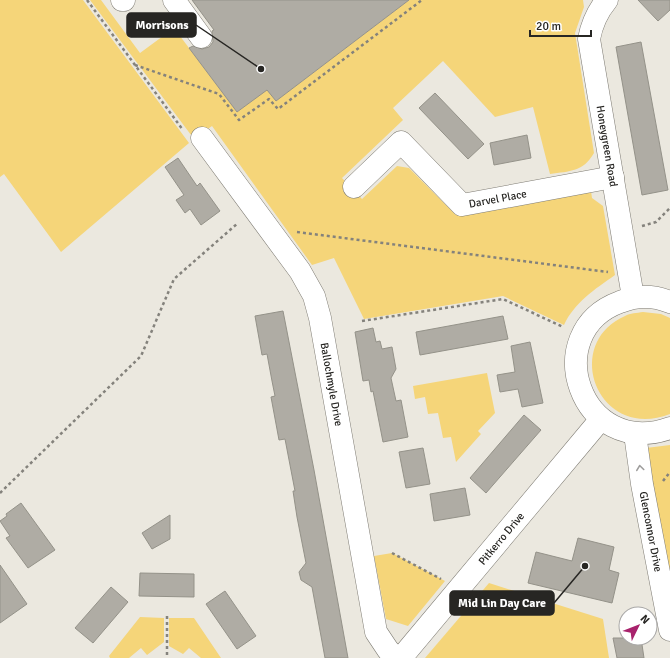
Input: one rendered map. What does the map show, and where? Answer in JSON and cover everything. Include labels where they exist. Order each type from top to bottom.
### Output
[{"type":"street","points":[[174,0],[201,37]]},
{"type":"street","name":"Honeygreen Road","points":[[607,0],[599,10],[592,24],[589,39],[633,297]]},
{"type":"street","name":"Ballochmyle Drive","points":[[193,135],[300,271],[314,296],[320,318],[376,632],[388,650],[396,658]]},
{"type":"street","name":"Darvel Place","points":[[354,187],[401,142],[462,205],[612,177]]},
{"type":"street","points":[[670,302],[659,297],[633,297],[608,306],[589,324],[577,347],[576,373],[584,398],[601,419],[617,428],[635,434],[656,433],[670,428]]},
{"type":"street","name":"Pitkerro Drive","points":[[401,658],[601,419]]},
{"type":"street","name":"Glenconnor Drive","points":[[635,434],[642,484],[670,630]]},
{"type":"path","points":[[87,0],[135,65],[193,135]]},
{"type":"path","points":[[135,65],[219,94],[239,120],[269,98],[278,109],[422,0]]},
{"type":"path","points":[[634,228],[656,222],[670,208]]},
{"type":"path","points":[[0,494],[140,356],[174,279],[241,222]]},
{"type":"path","points":[[290,231],[610,273]]},
{"type":"path","points":[[362,321],[503,299],[566,328],[568,323]]},
{"type":"path","points":[[663,481],[670,472]]},
{"type":"path","points":[[392,553],[445,581]]},
{"type":"path","points":[[167,615],[167,655]]},
{"type":"shaded area","points":[[0,0],[83,0],[189,143],[61,252],[4,174],[0,177]]},
{"type":"shaded area","points":[[90,0],[101,0],[140,53],[174,28],[237,112],[267,89],[276,101],[409,0],[583,0],[584,7],[575,33],[594,153],[581,167],[575,170],[550,174],[533,107],[495,117],[443,61],[393,108],[403,120],[342,178],[362,199],[397,166],[409,168],[456,215],[591,191],[592,198],[603,206],[615,275],[579,303],[568,317],[564,325],[503,296],[364,319],[334,258],[312,265],[212,126],[194,139]]},
{"type":"shaded area","points":[[643,312],[661,314],[670,318],[670,414],[645,419],[624,414],[607,403],[596,386],[592,367],[595,347],[606,329],[627,315]]},
{"type":"shaded area","points":[[487,373],[495,413],[478,431],[481,434],[456,462],[451,437],[443,438],[438,413],[428,414],[425,397],[415,399],[413,386]]},
{"type":"shaded area","points":[[670,445],[670,587],[646,448]]},
{"type":"shaded area","points":[[392,553],[445,581],[408,626],[386,619],[374,556]]},
{"type":"shaded area","points":[[489,583],[603,619],[609,658],[425,658]]},
{"type":"shaded area","points":[[140,617],[164,618],[164,642],[147,655],[141,648],[129,658],[110,658],[109,656]]},
{"type":"shaded area","points":[[169,618],[194,618],[221,658],[201,658],[189,648],[183,654],[169,646]]},
{"type":"building","points":[[192,0],[409,0],[276,101],[267,90],[237,112],[189,48],[193,46],[202,49],[209,47],[213,42],[212,31],[214,30]]},
{"type":"building","points":[[638,0],[670,0],[670,10],[658,21]]},
{"type":"building","points":[[641,42],[668,190],[642,195],[616,47]]},
{"type":"building","points":[[435,93],[484,144],[468,159],[419,108]]},
{"type":"building","points":[[527,135],[531,158],[494,165],[490,143]]},
{"type":"building","points":[[178,158],[197,186],[200,183],[220,211],[201,225],[190,209],[185,213],[176,200],[184,195],[165,167]]},
{"type":"building","points":[[283,311],[348,658],[325,658],[312,587],[301,580],[299,572],[306,563],[293,491],[295,491],[285,439],[279,440],[271,397],[275,396],[267,354],[262,355],[255,316]]},
{"type":"building","points":[[503,316],[508,339],[420,355],[416,332]]},
{"type":"building","points":[[373,328],[376,342],[380,341],[382,349],[392,347],[396,369],[391,378],[396,401],[401,400],[408,437],[383,442],[373,391],[371,392],[369,380],[363,381],[355,332]]},
{"type":"building","points":[[530,342],[543,403],[522,407],[518,389],[500,392],[497,375],[515,372],[511,346]]},
{"type":"building","points":[[524,415],[541,430],[486,493],[470,478]]},
{"type":"building","points":[[423,448],[430,484],[406,488],[399,452]]},
{"type":"building","points":[[465,488],[470,515],[434,521],[430,494]]},
{"type":"building","points":[[21,503],[55,550],[28,568],[6,538],[10,536],[0,521],[7,516],[6,514]]},
{"type":"building","points":[[170,515],[170,539],[152,549],[142,533]]},
{"type":"building","points":[[578,538],[614,547],[609,570],[619,573],[612,603],[528,583],[536,552],[572,561]]},
{"type":"building","points":[[0,565],[27,604],[0,623]]},
{"type":"building","points":[[140,573],[194,574],[194,597],[139,596]]},
{"type":"building","points":[[111,587],[128,602],[93,643],[75,628]]},
{"type":"building","points":[[225,591],[256,636],[237,649],[206,604]]},
{"type":"building","points":[[613,638],[618,638],[618,646],[642,646],[644,658],[617,658]]},
{"type":"place","name":"Morrisons","points":[[261,69]]},
{"type":"place","name":"Mid Lin Day Care","points":[[585,566]]}]
